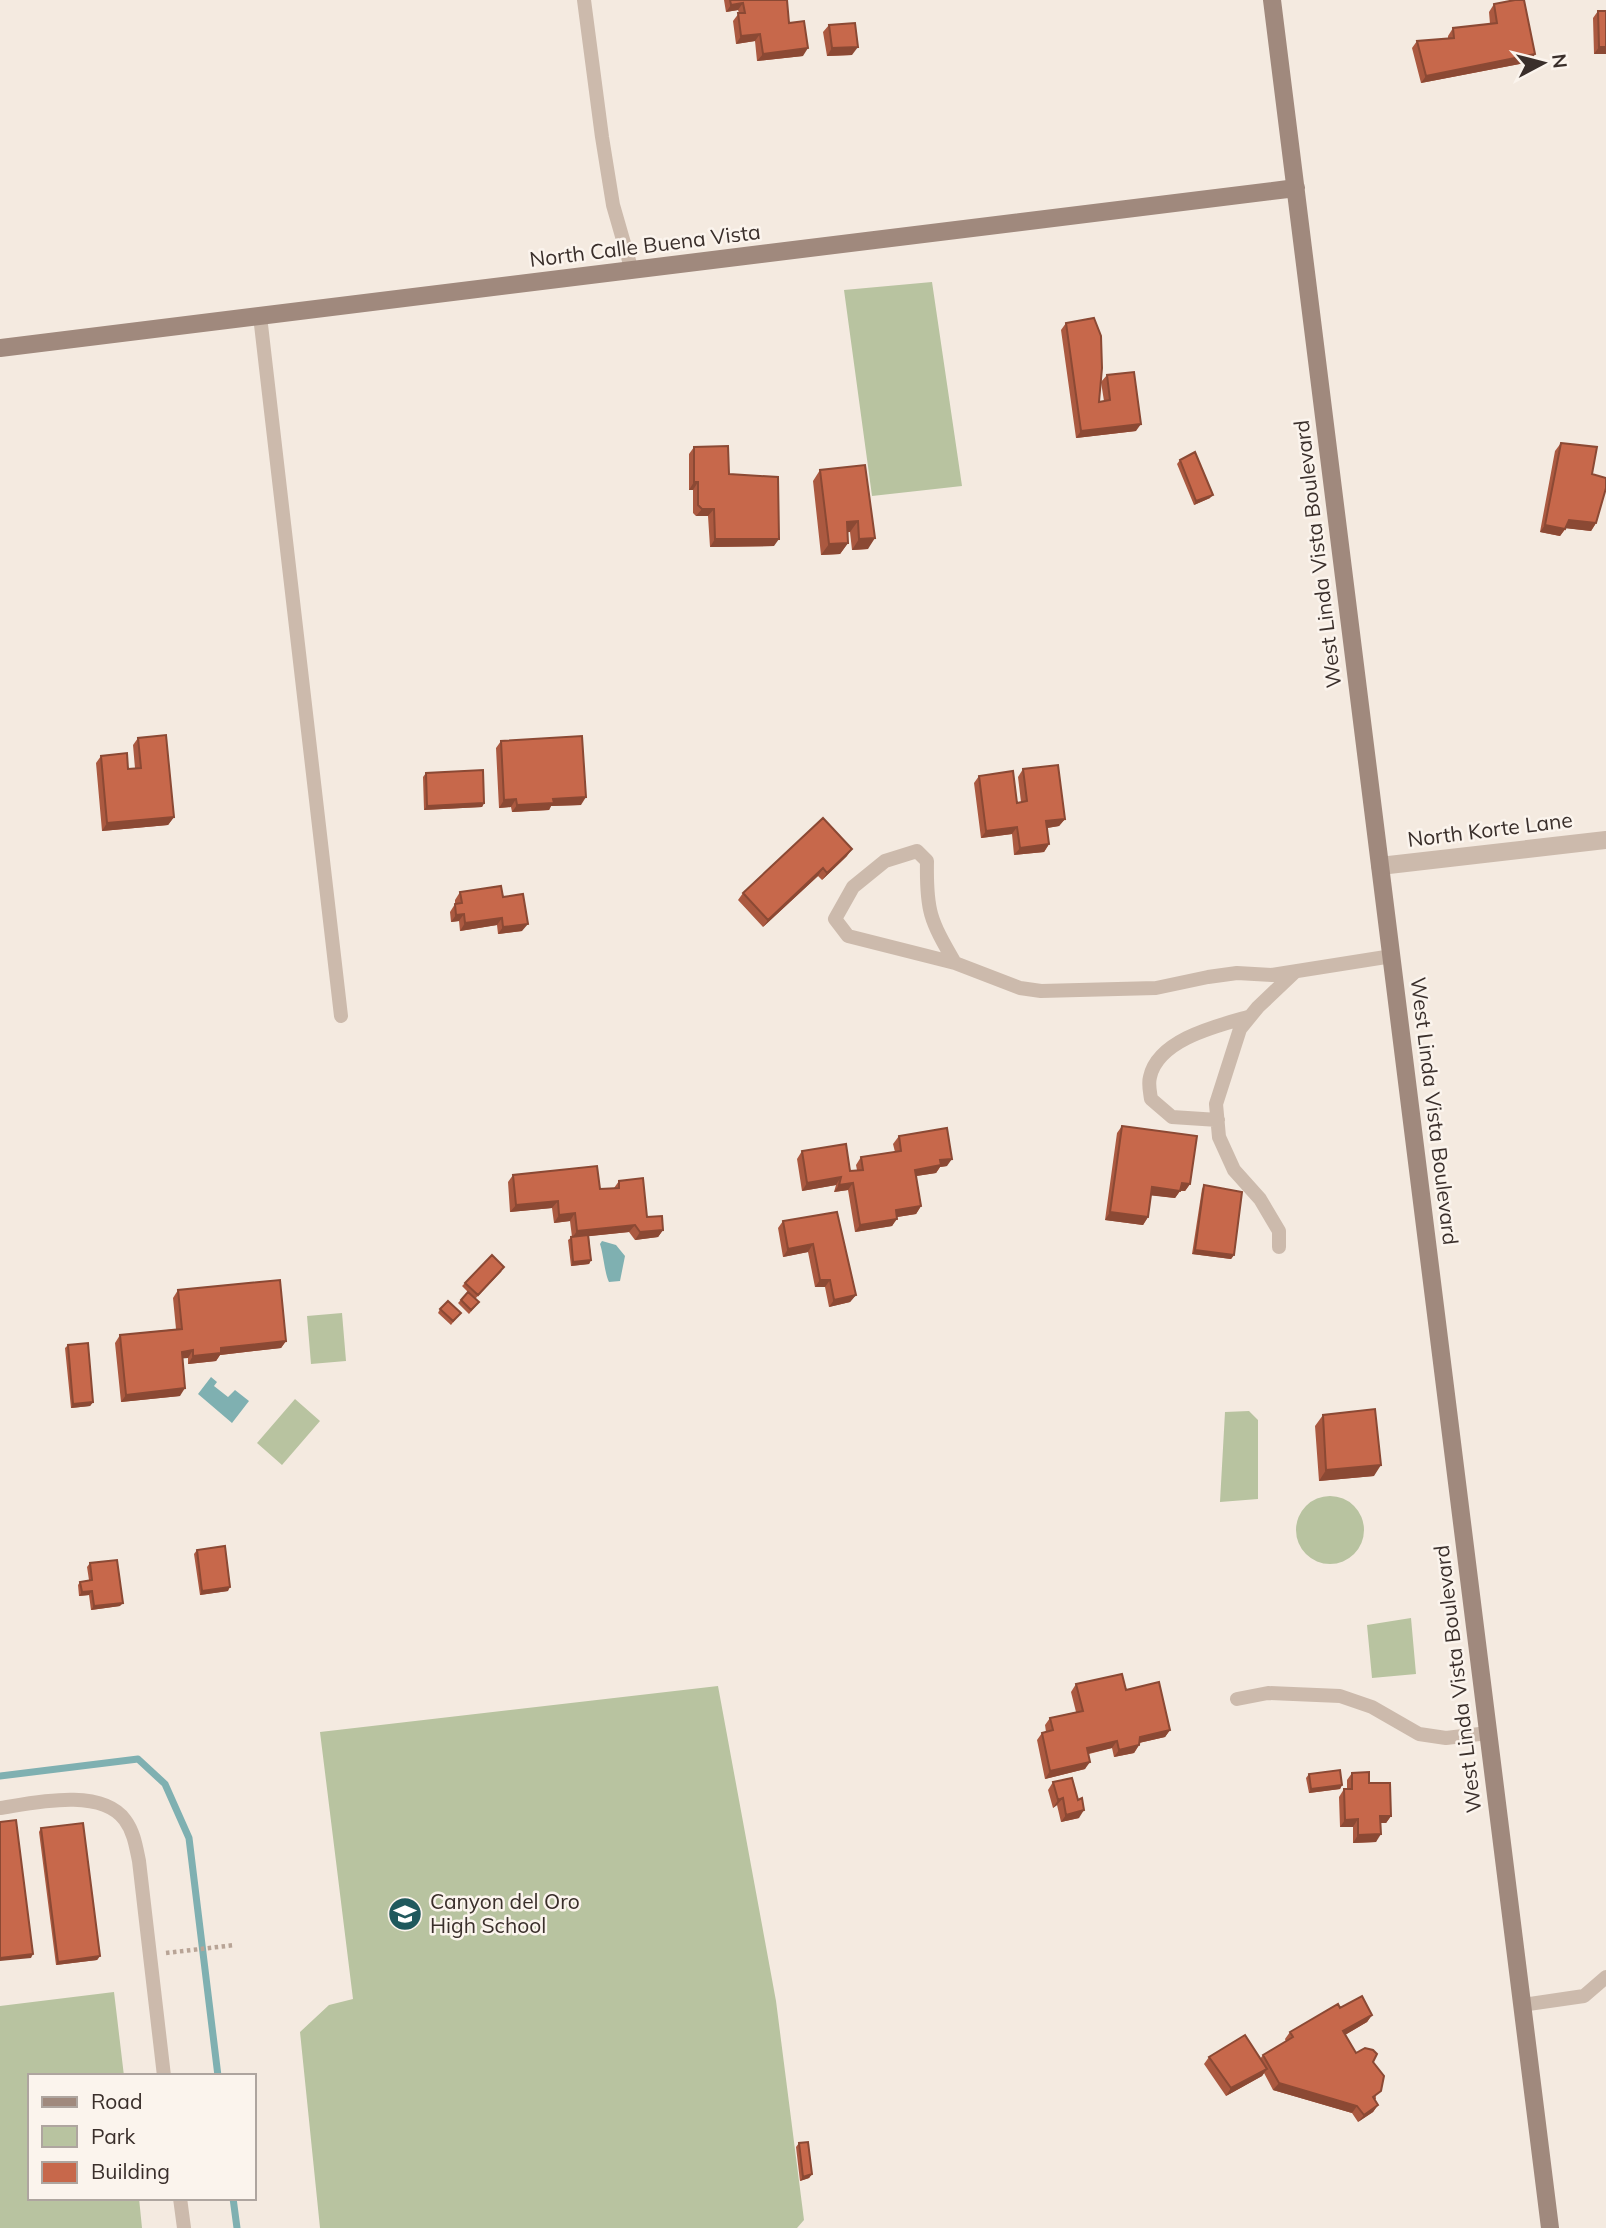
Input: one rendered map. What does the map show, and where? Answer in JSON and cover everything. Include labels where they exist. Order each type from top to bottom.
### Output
[{"type":"street","name":"West Linda Vista Boulevard","points":[[1272,0],[1550,2228]]},
{"type":"street","name":"North Calle Buena Vista","points":[[0,348],[1296,188]]},
{"type":"street","name":"North Korte Lane","points":[[1380,866],[1606,839]]},
{"type":"lane","points":[[584,0],[613,205],[632,271]]},
{"type":"lane","points":[[260,316],[341,1016]]},
{"type":"lane","points":[[956,963],[933,925],[926,899],[927,860],[917,851],[885,862],[853,887],[835,919],[848,936],[956,963],[1020,988],[1041,991],[1156,988],[1237,973],[1272,975],[1392,956]]},
{"type":"lane","points":[[1279,1247],[1279,1231],[1260,1199],[1234,1170],[1219,1136],[1216,1104],[1240,1029],[1296,971]]},
{"type":"lane","points":[[1217,1120],[1172,1117],[1151,1099],[1149,1079],[1157,1059],[1177,1044],[1215,1027],[1250,1017]]},
{"type":"lane","points":[[1237,1699],[1268,1693],[1340,1696],[1372,1707],[1419,1734],[1446,1738],[1488,1733]]},
{"type":"lane","points":[[0,1808],[70,1799],[92,1802],[113,1810],[124,1818],[134,1837],[138,1861],[164,2074]]},
{"type":"lane","points":[[1522,2005],[1584,1996],[1606,1977]]},
{"type":"lane","points":[[180,2200],[184,2228]]},
{"type":"path","points":[[168,1953],[235,1945]]},
{"type":"green space","points":[[932,282],[962,486],[872,496],[844,290]]},
{"type":"green space","points":[[342,1313],[346,1361],[311,1364],[307,1316]]},
{"type":"green space","points":[[295,1399],[320,1421],[282,1465],[257,1443]]},
{"type":"green space","points":[[1249,1411],[1258,1420],[1258,1499],[1220,1502],[1225,1412]]},
{"type":"green space","points":[[1330,1496],[1343,1499],[1354,1506],[1361,1517],[1364,1530],[1361,1543],[1354,1554],[1343,1561],[1330,1564],[1317,1561],[1306,1554],[1299,1543],[1296,1530],[1299,1517],[1306,1506],[1317,1499]]},
{"type":"green space","points":[[1411,1618],[1416,1674],[1372,1678],[1367,1625]]},
{"type":"green space","points":[[718,1686],[776,2001],[804,2220],[797,2228],[320,2228],[300,2032],[329,2005],[353,1999],[320,1732]]},
{"type":"green space","points":[[114,1992],[124,2074],[28,2074],[28,2200],[139,2200],[142,2228],[0,2228],[0,2006]]},
{"type":"water","points":[[602,1241],[616,1245],[625,1256],[620,1281],[609,1282],[600,1244]]},
{"type":"water","points":[[211,1377],[217,1382],[214,1386],[228,1397],[235,1390],[249,1401],[232,1423],[198,1394]]},
{"type":"building","points":[[730,0],[787,0],[789,23],[804,21],[808,48],[763,54],[760,34],[741,36],[738,13],[745,13],[743,3],[731,5]]},
{"type":"building","points":[[1524,0],[1535,54],[1426,76],[1417,41],[1454,38],[1453,28],[1497,23],[1494,4]]},
{"type":"building","points":[[1598,11],[1606,11],[1606,47],[1599,47]]},
{"type":"building","points":[[855,23],[858,47],[832,48],[829,25]]},
{"type":"building","points":[[1094,318],[1101,336],[1099,402],[1110,400],[1107,375],[1134,372],[1141,424],[1081,431],[1066,323]]},
{"type":"building","points":[[1561,443],[1597,447],[1592,474],[1606,478],[1606,488],[1596,523],[1569,520],[1565,529],[1545,525]]},
{"type":"building","points":[[728,446],[729,474],[778,477],[779,539],[715,539],[714,509],[702,509],[698,505],[698,482],[694,482],[694,447]]},
{"type":"building","points":[[1195,452],[1213,495],[1196,501],[1180,460]]},
{"type":"building","points":[[865,465],[875,538],[859,539],[858,521],[847,522],[848,543],[829,544],[820,470]]},
{"type":"building","points":[[166,735],[174,817],[107,823],[101,756],[127,753],[128,769],[141,768],[138,738]]},
{"type":"building","points":[[582,736],[586,797],[553,799],[554,803],[517,805],[516,799],[504,800],[501,741]]},
{"type":"building","points":[[1058,765],[1065,819],[1046,821],[1049,844],[1020,848],[1017,827],[986,831],[979,776],[1013,771],[1017,803],[1027,801],[1023,769]]},
{"type":"building","points":[[483,770],[484,803],[427,806],[426,773]]},
{"type":"building","points":[[823,818],[852,849],[827,873],[823,868],[768,920],[743,893]]},
{"type":"building","points":[[501,886],[503,897],[523,894],[528,924],[503,927],[502,918],[465,923],[464,914],[456,915],[455,904],[462,903],[460,892]]},
{"type":"building","points":[[1122,1126],[1197,1136],[1190,1184],[1182,1183],[1180,1191],[1152,1187],[1148,1217],[1110,1212]]},
{"type":"building","points":[[947,1128],[952,1159],[940,1160],[941,1165],[915,1170],[921,1206],[896,1210],[897,1219],[860,1225],[853,1183],[839,1185],[841,1177],[807,1183],[802,1151],[846,1144],[850,1171],[863,1170],[861,1157],[901,1151],[899,1136]]},
{"type":"building","points":[[597,1166],[600,1189],[619,1188],[619,1181],[643,1178],[647,1217],[662,1216],[663,1230],[640,1232],[635,1225],[577,1231],[575,1213],[559,1215],[558,1201],[516,1205],[513,1175]]},
{"type":"building","points":[[1204,1185],[1242,1192],[1234,1255],[1195,1250]]},
{"type":"building","points":[[837,1212],[856,1295],[834,1300],[830,1280],[820,1280],[813,1244],[788,1249],[783,1221]]},
{"type":"building","points":[[588,1235],[591,1260],[573,1262],[571,1237]]},
{"type":"building","points":[[492,1255],[504,1267],[478,1295],[465,1283]]},
{"type":"building","points":[[280,1280],[286,1341],[221,1348],[221,1353],[193,1356],[193,1350],[182,1352],[185,1388],[126,1395],[120,1335],[182,1329],[178,1290]]},
{"type":"building","points":[[468,1292],[479,1302],[471,1310],[461,1300]]},
{"type":"building","points":[[448,1301],[461,1313],[453,1321],[440,1309]]},
{"type":"building","points":[[88,1343],[93,1402],[73,1404],[68,1345]]},
{"type":"building","points":[[1375,1409],[1381,1465],[1326,1470],[1323,1415]]},
{"type":"building","points":[[225,1546],[230,1587],[202,1591],[197,1550]]},
{"type":"building","points":[[117,1560],[123,1603],[94,1606],[92,1591],[82,1592],[80,1582],[92,1580],[90,1563]]},
{"type":"building","points":[[1122,1674],[1126,1690],[1159,1682],[1170,1730],[1140,1737],[1139,1745],[1119,1750],[1117,1741],[1087,1748],[1090,1762],[1050,1771],[1042,1733],[1053,1730],[1050,1718],[1083,1711],[1076,1684]]},
{"type":"building","points":[[1340,1770],[1342,1785],[1311,1789],[1309,1774]]},
{"type":"building","points":[[1369,1772],[1369,1783],[1390,1783],[1391,1816],[1380,1816],[1381,1834],[1358,1835],[1358,1819],[1345,1820],[1344,1789],[1352,1789],[1352,1773]]},
{"type":"building","points":[[1072,1778],[1078,1800],[1082,1798],[1084,1810],[1066,1815],[1063,1798],[1058,1800],[1053,1782]]},
{"type":"building","points":[[16,1820],[33,1954],[0,1958],[0,1822]]},
{"type":"building","points":[[83,1823],[100,1956],[58,1962],[41,1828]]},
{"type":"building","points":[[1362,1996],[1372,2015],[1343,2031],[1356,2053],[1365,2048],[1377,2054],[1373,2062],[1384,2076],[1381,2091],[1373,2097],[1378,2105],[1364,2115],[1357,2106],[1279,2083],[1263,2055],[1293,2037],[1290,2032],[1338,2004],[1340,2008]]},
{"type":"building","points":[[1245,2035],[1267,2069],[1231,2088],[1209,2057]]},
{"type":"building","points":[[808,2142],[812,2174],[803,2177],[799,2143]]},
{"type":"waterway","points":[[0,1776],[138,1759],[165,1784],[189,1838],[218,2074]]},
{"type":"waterway","points":[[233,2200],[237,2228]]},
{"type":"place","name":"Canyon del Oro High School","points":[[405,1914]]}]
